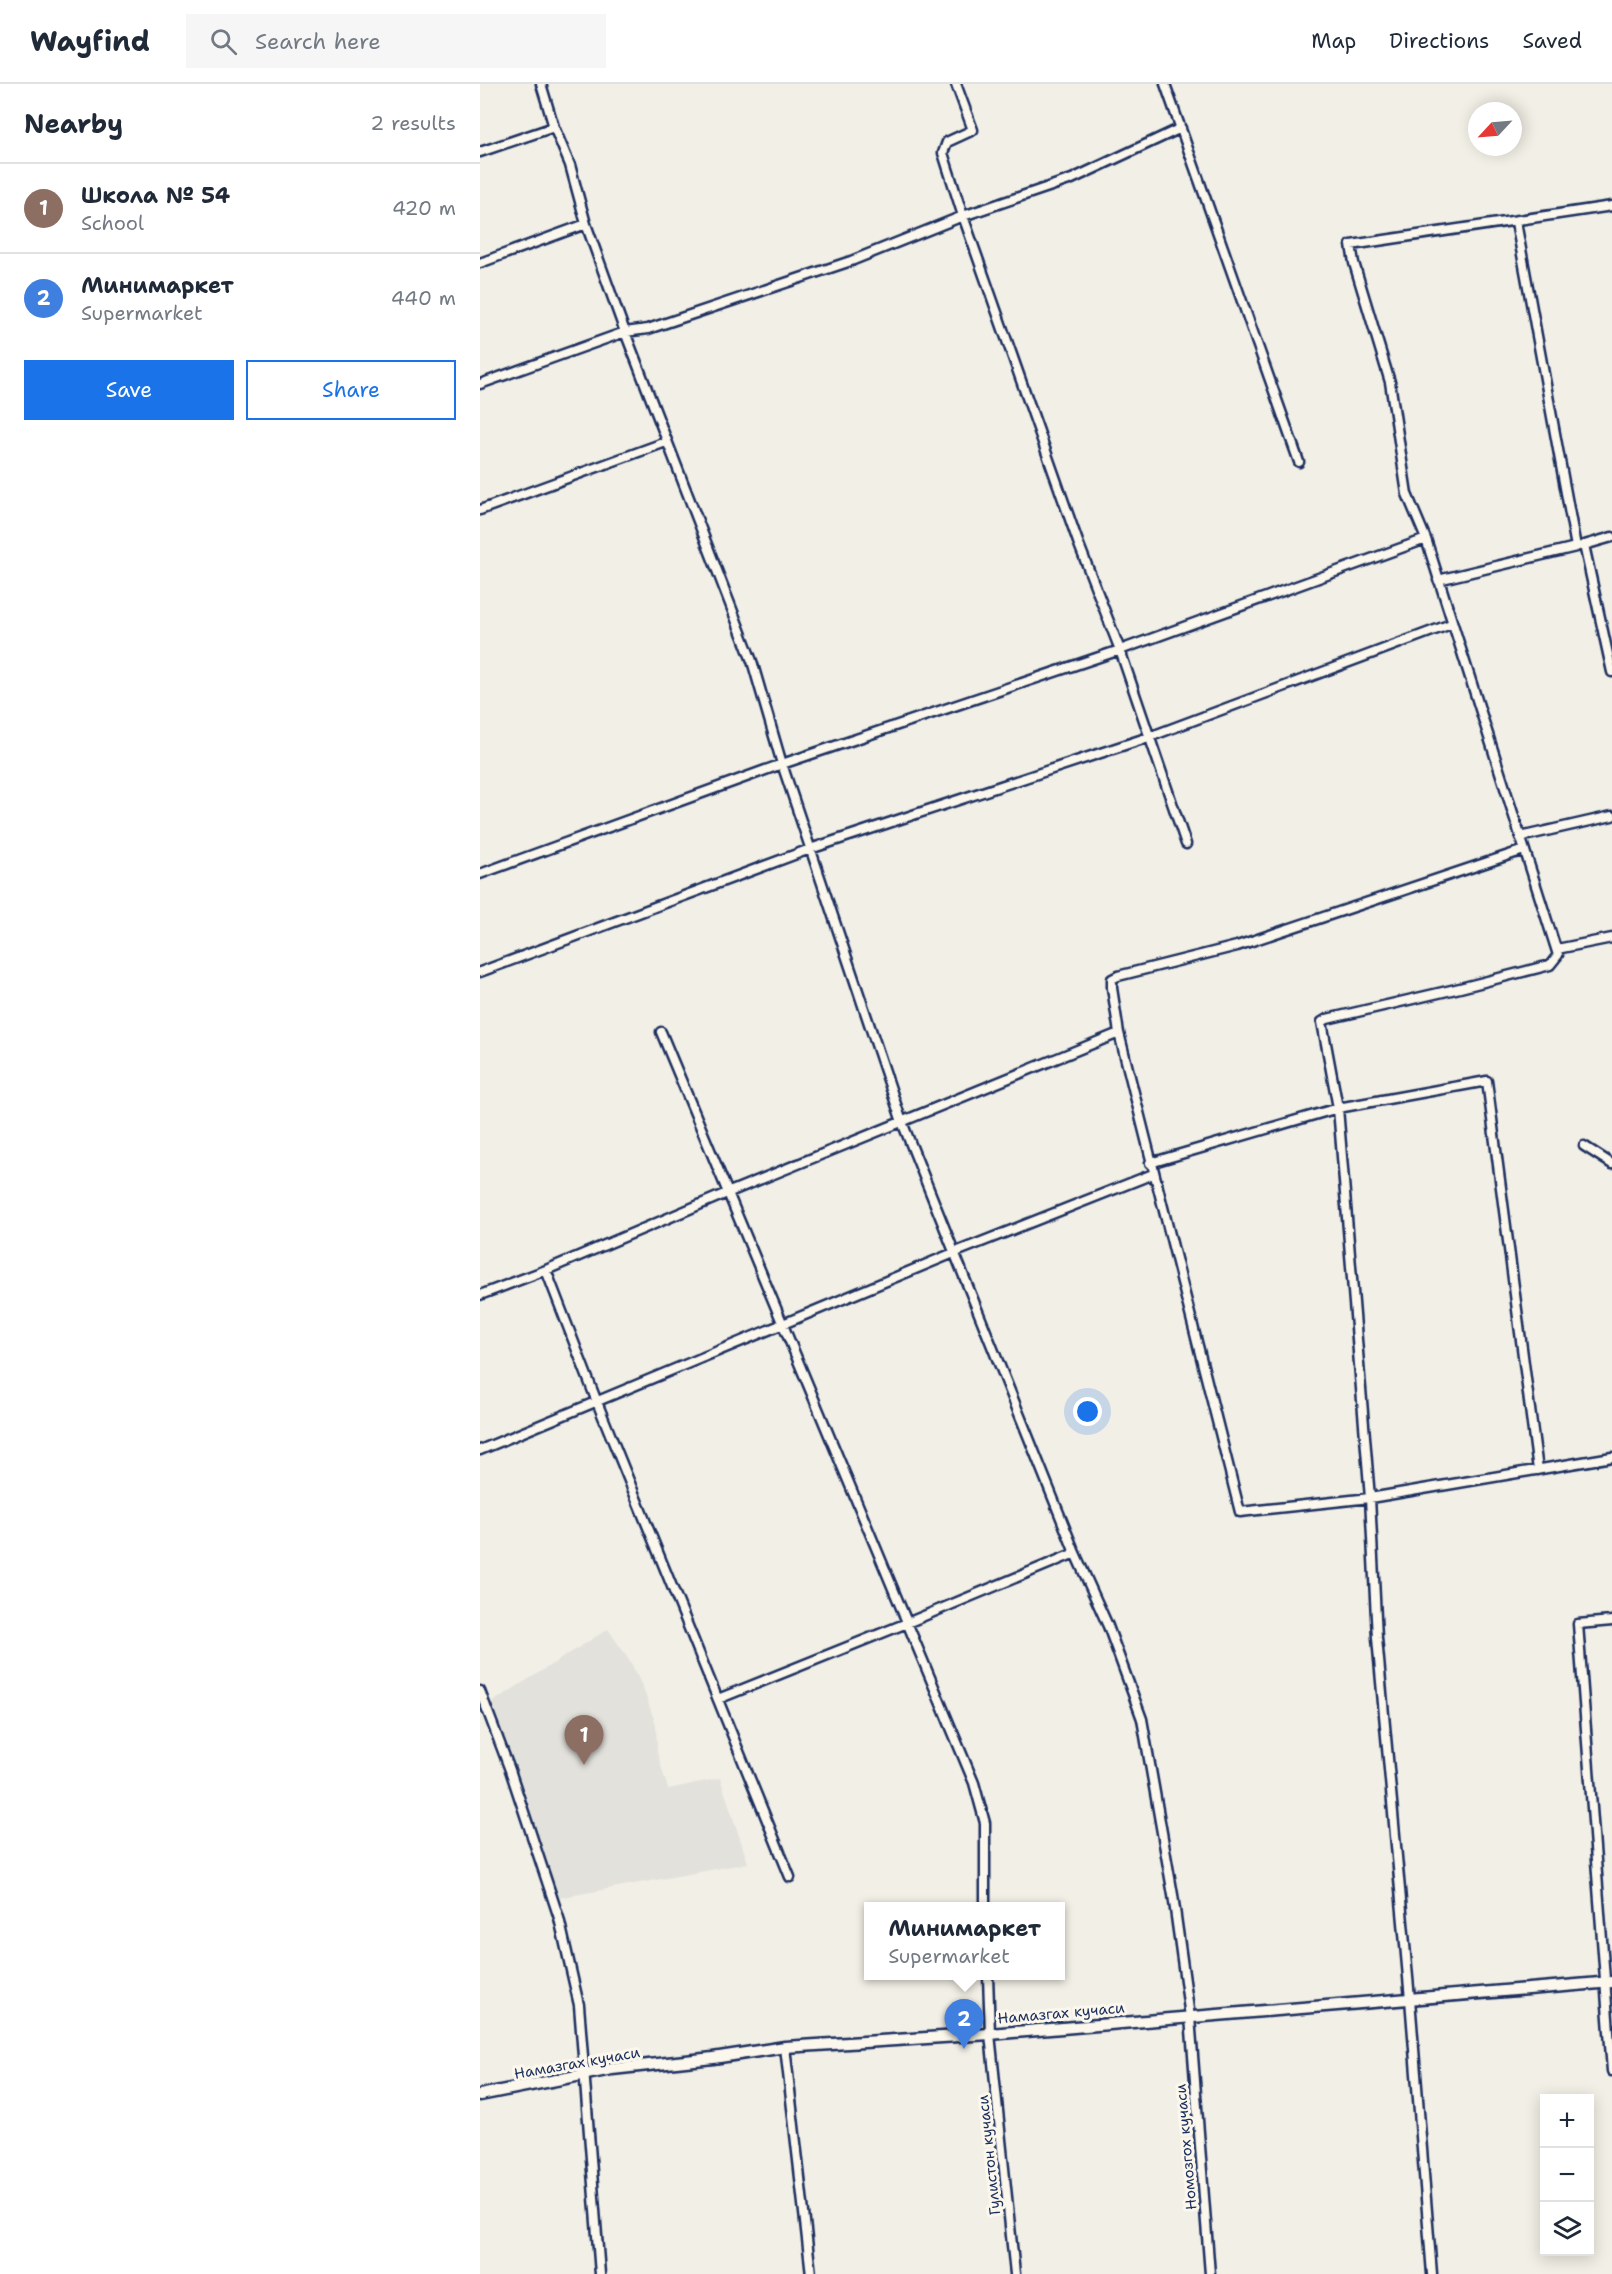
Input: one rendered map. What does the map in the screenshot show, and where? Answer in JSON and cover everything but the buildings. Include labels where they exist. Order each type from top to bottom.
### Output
[{"type":"street","name":"Номозгох кучаси","points":[[541,84],[554,127],[570,165],[586,224],[625,332],[752,661],[782,764],[902,1122],[1075,1553],[1108,1626],[1142,1719],[1173,1895],[1190,2017],[1210,2274]]},
{"type":"street","points":[[956,84],[973,130],[946,142],[943,153],[1078,542],[1120,650],[1186,844]]},
{"type":"street","points":[[1165,84],[1299,462]]},
{"type":"street","points":[[480,152],[554,127]]},
{"type":"street","points":[[480,384],[625,332],[648,329],[851,261],[963,216],[1072,179],[1181,128]]},
{"type":"street","points":[[1432,2274],[1377,1638],[1370,1498],[1338,1108],[1323,1022],[1327,1019],[1550,964],[1558,955],[1451,624],[1426,539],[1407,494],[1390,382],[1354,263],[1351,245],[1612,206]]},
{"type":"street","points":[[1516,222],[1580,546],[1612,672]]},
{"type":"street","points":[[480,263],[586,224]]},
{"type":"street","points":[[480,510],[666,442]]},
{"type":"street","points":[[1438,580],[1612,537]]},
{"type":"street","points":[[480,874],[782,764],[1120,650],[1426,539]]},
{"type":"street","points":[[480,972],[810,849],[1149,736],[1451,624]]},
{"type":"street","points":[[1520,837],[1612,816]]},
{"type":"street","points":[[1524,850],[1237,946],[1118,976],[1112,980],[1112,988],[1119,1033],[1150,1163],[1240,1512],[1370,1498],[1612,1458]]},
{"type":"street","points":[[1557,949],[1612,938]]},
{"type":"street","points":[[661,1032],[974,1783],[985,1823],[985,1902]]},
{"type":"street","points":[[480,1295],[546,1270],[1119,1033]]},
{"type":"street","points":[[1150,1163],[1338,1108],[1486,1081],[1538,1470]]},
{"type":"street","points":[[1584,1146],[1612,1164]]},
{"type":"street","points":[[480,1450],[956,1252],[1153,1174]]},
{"type":"street","points":[[546,1270],[597,1402],[790,1877]]},
{"type":"street","points":[[718,1699],[1075,1553]]},
{"type":"street","points":[[1612,1621],[1578,1624],[1609,1982],[1612,2071]]},
{"type":"street","points":[[480,1691],[510,1770],[559,1918],[579,2005],[600,2274]]},
{"type":"street","name":"Гулистон кучаси","points":[[988,1980],[990,2034],[1015,2274]]},
{"type":"street","name":"Намазгах кучаси","points":[[480,2095],[612,2069],[713,2058],[785,2047],[990,2034],[1609,1982]]},
{"type":"street","points":[[785,2047],[811,2274]]},
{"type":"shaded area","points":[[608,1629],[631,1663],[643,1688],[656,1725],[657,1752],[668,1789],[720,1778],[748,1863],[553,1899],[486,1706]]},
{"type":"place","name":"Школа № 54","points":[[584,1765]]},
{"type":"place","name":"Минимаркет","points":[[964,2049]]}]
